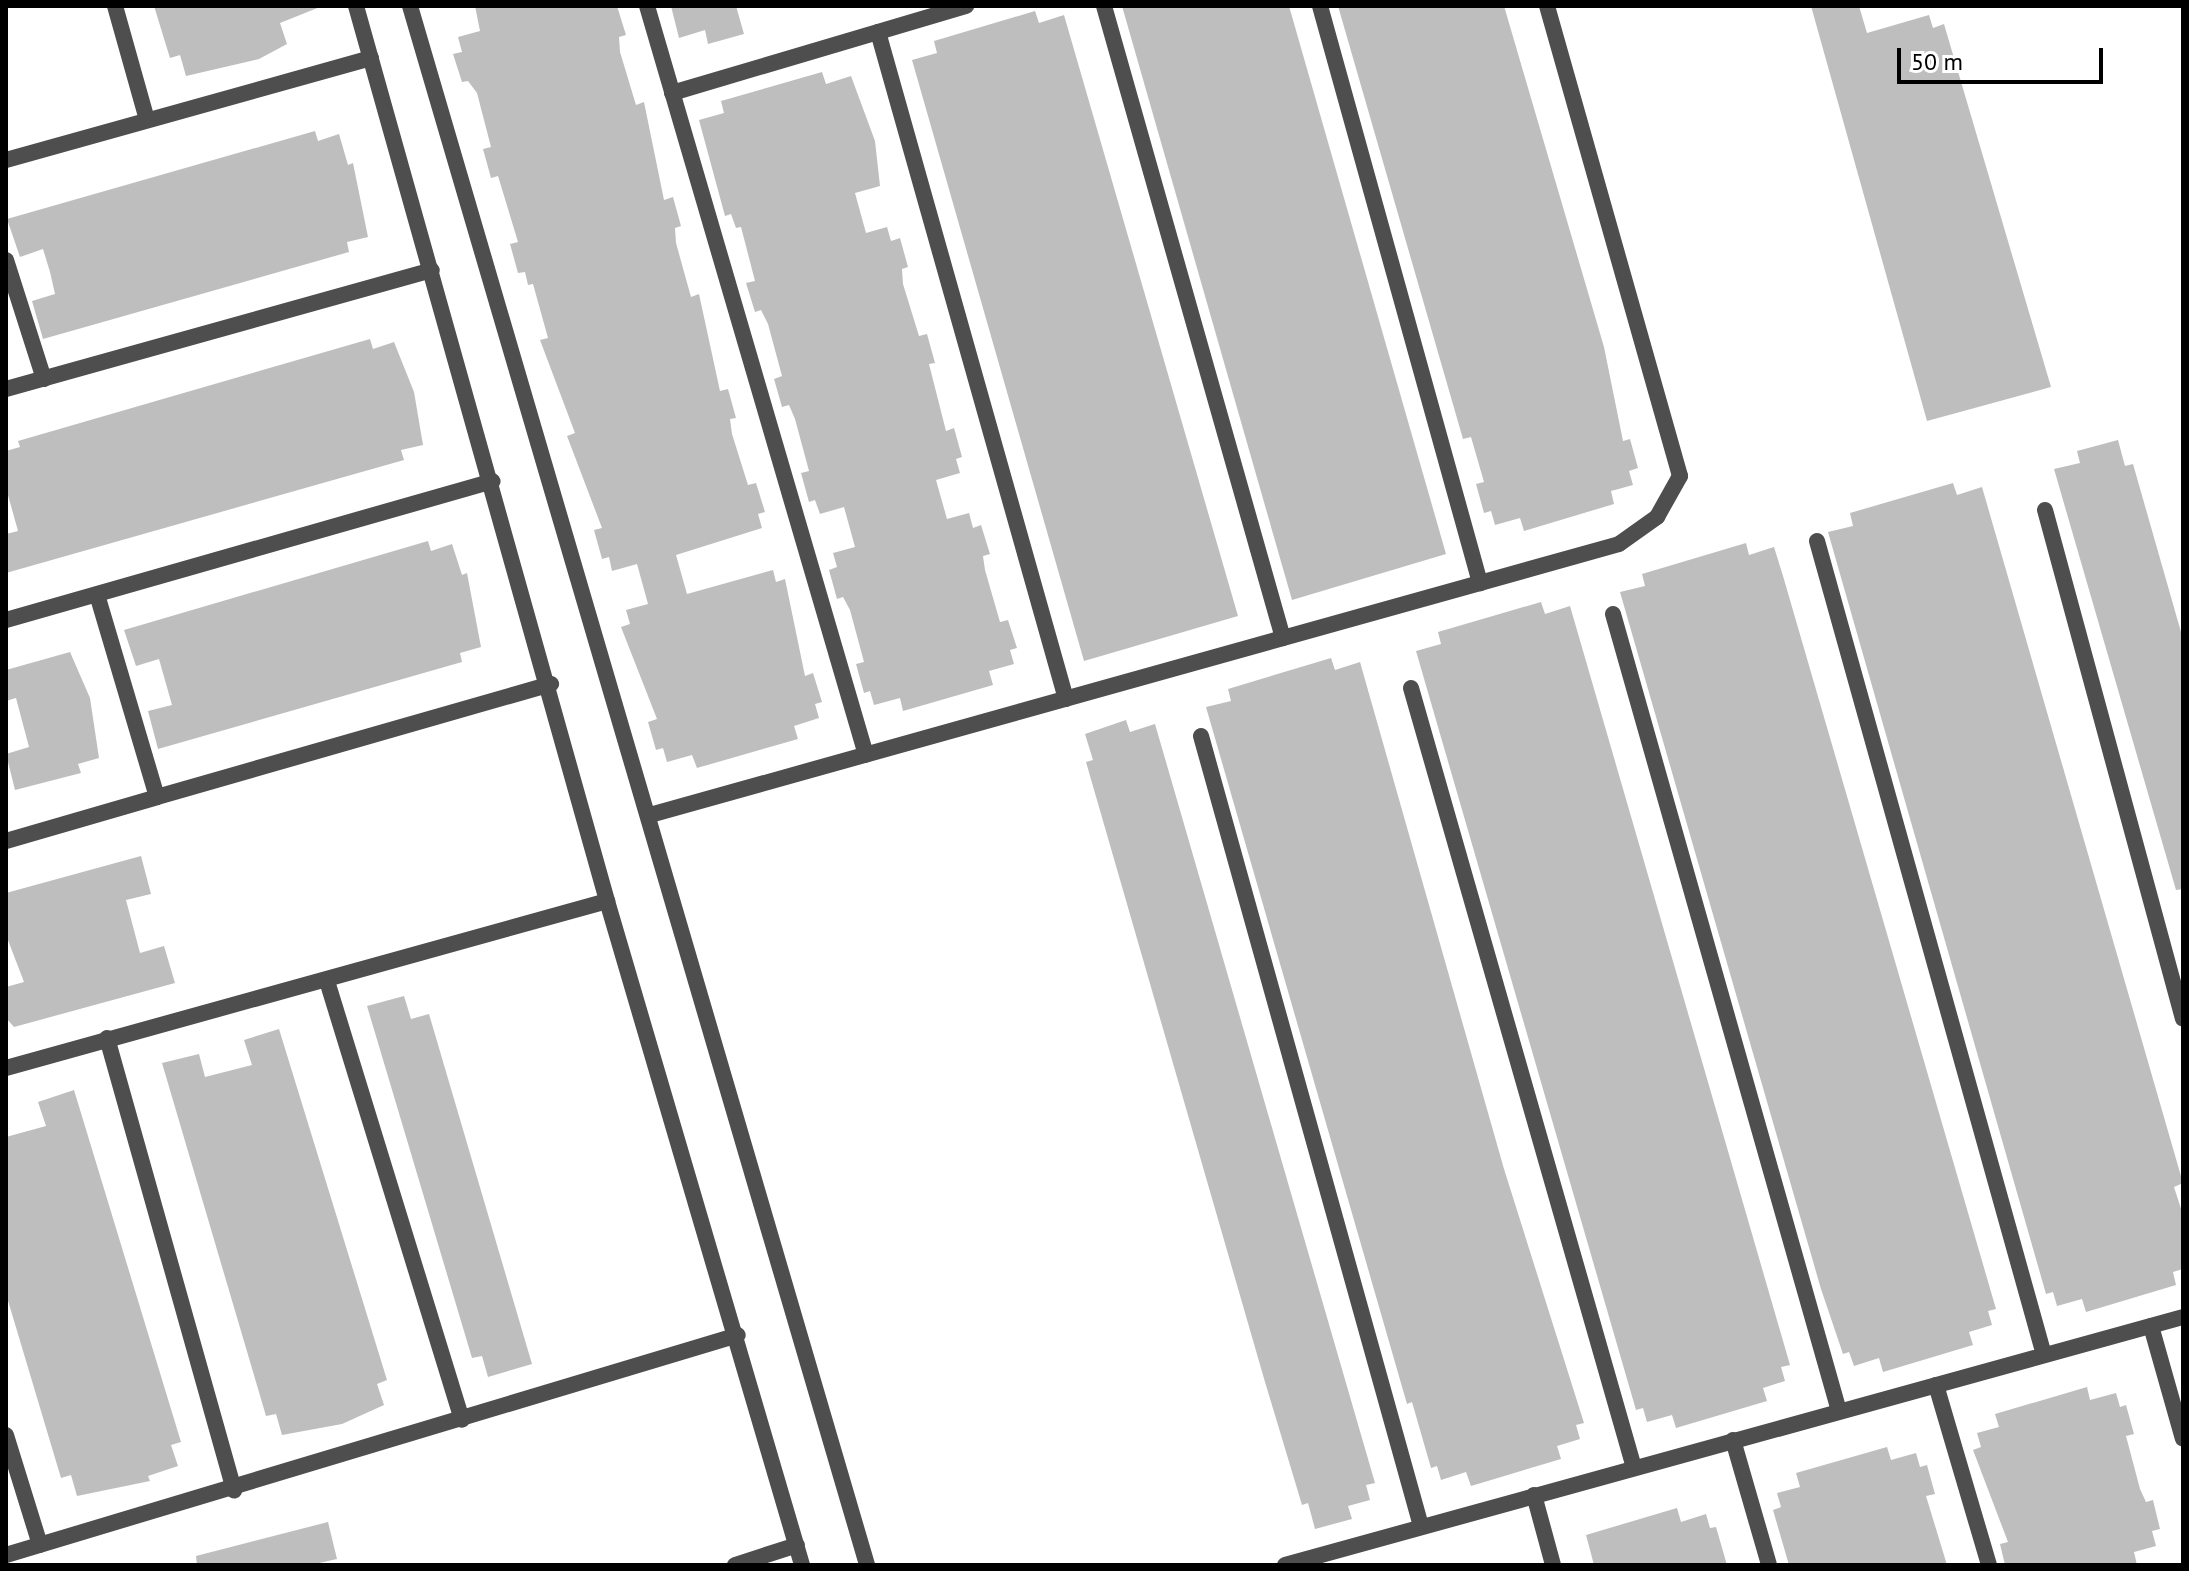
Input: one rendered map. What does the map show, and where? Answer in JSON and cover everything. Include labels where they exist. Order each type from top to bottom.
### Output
[{"type":"street","points":[[115,6],[147,120]]},
{"type":"street","points":[[356,6],[551,684],[607,901],[738,1335],[802,1565]]},
{"type":"street","points":[[410,6],[650,815],[867,1565]]},
{"type":"street","points":[[647,6],[866,755]]},
{"type":"street","points":[[672,93],[966,6]]},
{"type":"street","points":[[1104,6],[1283,638]]},
{"type":"street","points":[[1320,6],[1480,583]]},
{"type":"street","points":[[650,815],[1619,544],[1657,517],[1680,476],[1547,6]]},
{"type":"street","points":[[878,32],[1066,699]]},
{"type":"street","points":[[6,160],[371,58]]},
{"type":"street","points":[[6,260],[44,379]]},
{"type":"street","points":[[6,389],[432,270]]},
{"type":"street","points":[[6,620],[493,481]]},
{"type":"street","points":[[2045,510],[2182,1009]]},
{"type":"street","points":[[1817,541],[2044,1355]]},
{"type":"street","points":[[97,595],[157,797]]},
{"type":"street","points":[[1613,614],[1839,1411]]},
{"type":"street","points":[[6,841],[551,684]]},
{"type":"street","points":[[1411,688],[1634,1468]]},
{"type":"street","points":[[1201,736],[1421,1526]]},
{"type":"street","points":[[6,1068],[607,901]]},
{"type":"street","points":[[327,981],[462,1420]]},
{"type":"street","points":[[107,1038],[234,1491]]},
{"type":"street","points":[[1285,1565],[1324,1559],[1421,1526],[2183,1317]]},
{"type":"street","points":[[2151,1326],[2183,1439]]},
{"type":"street","points":[[6,1555],[234,1491],[738,1335]]},
{"type":"street","points":[[1936,1385],[1989,1565]]},
{"type":"street","points":[[6,1435],[40,1545]]},
{"type":"street","points":[[1733,1440],[1769,1565]]},
{"type":"street","points":[[1534,1495],[1553,1565]]},
{"type":"street","points":[[735,1565],[797,1545]]},
{"type":"building","points":[[154,6],[320,7],[280,23],[287,44],[259,59],[186,76],[180,55],[170,58]]},
{"type":"building","points":[[475,6],[617,6],[626,35],[619,37],[620,52],[636,105],[644,102],[664,200],[673,197],[681,226],[675,228],[676,243],[691,297],[699,294],[720,391],[728,389],[736,418],[730,419],[732,434],[748,485],[756,483],[765,512],[758,514],[762,528],[676,555],[687,594],[773,570],[776,582],[785,579],[805,676],[813,673],[822,702],[815,704],[819,718],[794,726],[798,739],[697,768],[692,755],[667,762],[663,748],[656,750],[648,722],[657,719],[621,627],[630,624],[626,610],[648,604],[637,564],[612,571],[609,557],[602,559],[594,530],[602,528],[567,436],[575,433],[540,340],[548,338],[533,284],[528,285],[525,272],[518,273],[510,244],[518,242],[498,176],[491,178],[483,149],[491,147],[477,93],[468,81],[462,82],[453,54],[462,52],[458,37],[480,31]]},
{"type":"building","points":[[671,6],[736,6],[744,34],[708,44],[705,30],[679,38]]},
{"type":"building","points":[[1122,6],[1289,6],[1446,554],[1292,600]]},
{"type":"building","points":[[1338,6],[1504,6],[1604,347],[1623,441],[1630,439],[1638,468],[1629,471],[1633,485],[1611,491],[1614,504],[1524,531],[1520,518],[1495,525],[1491,511],[1484,513],[1476,484],[1484,482],[1471,437],[1463,439]]},
{"type":"building","points":[[1811,6],[1859,6],[1867,33],[1929,15],[1933,28],[1944,24],[2051,387],[1927,421]]},
{"type":"building","points":[[1035,11],[1039,23],[1064,15],[1238,616],[1084,661],[912,60],[937,53],[934,41]]},
{"type":"building","points":[[822,72],[826,84],[851,76],[875,141],[880,186],[855,193],[866,233],[887,227],[891,241],[900,238],[908,267],[902,269],[903,284],[919,336],[927,334],[935,363],[929,364],[946,431],[954,428],[962,457],[956,459],[960,473],[936,480],[947,519],[969,513],[973,528],[981,525],[990,554],[983,556],[985,570],[1000,622],[1008,620],[1017,648],[1010,650],[1014,664],[989,671],[993,685],[903,711],[900,698],[874,705],[870,691],[864,693],[856,664],[864,662],[850,610],[843,597],[837,599],[829,570],[837,567],[833,553],[855,547],[844,507],[820,514],[815,500],[809,502],[801,473],[809,471],[795,419],[789,405],[782,407],[774,379],[782,376],[768,324],[761,310],[755,312],[746,283],[755,281],[741,227],[736,228],[731,214],[725,216],[699,120],[724,113],[721,101]]},
{"type":"building","points":[[315,131],[318,141],[339,134],[348,165],[353,163],[368,237],[347,242],[349,252],[43,339],[32,301],[55,294],[50,272],[43,249],[20,257],[7,219]]},
{"type":"building","points":[[370,339],[373,349],[394,342],[414,392],[423,445],[401,450],[404,460],[6,573],[6,534],[18,531],[6,488],[6,451],[20,447],[18,441]]},
{"type":"building","points":[[2118,440],[2125,466],[2133,464],[2183,639],[2183,889],[2176,890],[2054,469],[2080,463],[2077,451]]},
{"type":"building","points":[[1953,483],[1957,495],[1982,487],[2183,1183],[2174,1187],[2183,1215],[2183,1269],[2173,1272],[2176,1285],[2086,1312],[2082,1299],[2057,1306],[2053,1292],[2046,1294],[1828,532],[1853,526],[1850,513]]},
{"type":"building","points":[[428,541],[431,551],[452,544],[462,575],[467,573],[481,647],[460,653],[462,662],[158,749],[148,711],[172,705],[159,659],[136,666],[124,630]]},
{"type":"building","points":[[1746,543],[1749,555],[1774,547],[1996,1309],[1988,1311],[1992,1325],[1969,1332],[1973,1345],[1883,1372],[1879,1358],[1854,1366],[1849,1352],[1843,1354],[1821,1289],[1620,592],[1645,586],[1642,574]]},
{"type":"building","points":[[1541,602],[1545,614],[1570,606],[1790,1365],[1781,1367],[1785,1381],[1763,1388],[1767,1401],[1676,1428],[1672,1415],[1647,1422],[1643,1408],[1636,1410],[1416,651],[1441,644],[1438,632]]},
{"type":"building","points":[[70,652],[90,698],[99,758],[78,764],[81,773],[15,790],[6,754],[29,747],[16,698],[6,701],[6,670]]},
{"type":"building","points":[[1331,658],[1335,670],[1360,662],[1504,1169],[1584,1423],[1576,1425],[1580,1439],[1557,1446],[1561,1459],[1471,1486],[1466,1472],[1441,1480],[1437,1466],[1431,1468],[1412,1402],[1407,1404],[1206,707],[1231,701],[1228,689]]},
{"type":"building","points":[[1126,720],[1130,732],[1155,724],[1375,1483],[1366,1485],[1370,1500],[1348,1506],[1352,1519],[1315,1529],[1308,1503],[1302,1505],[1265,1382],[1086,762],[1093,760],[1085,734]]},
{"type":"building","points":[[141,856],[151,894],[126,900],[140,953],[164,946],[175,983],[14,1027],[6,1018],[6,987],[24,982],[6,935],[6,893]]},
{"type":"building","points":[[404,996],[411,1019],[429,1014],[532,1364],[488,1377],[482,1356],[472,1358],[367,1006]]},
{"type":"building","points":[[279,1029],[387,1380],[377,1384],[384,1405],[342,1424],[282,1435],[276,1414],[266,1416],[162,1063],[199,1054],[205,1077],[252,1065],[244,1040]]},
{"type":"building","points":[[74,1090],[181,1442],[171,1445],[178,1466],[148,1476],[150,1481],[77,1496],[71,1475],[61,1478],[6,1294],[6,1137],[46,1126],[38,1102]]},
{"type":"building","points":[[2087,1387],[2090,1400],[2116,1393],[2120,1407],[2126,1405],[2134,1434],[2126,1436],[2140,1489],[2146,1502],[2153,1500],[2160,1529],[2152,1531],[2156,1546],[2134,1552],[2137,1565],[2005,1565],[2000,1544],[2008,1542],[1973,1450],[1981,1447],[1977,1433],[1999,1427],[1995,1414]]},
{"type":"building","points":[[1887,1447],[1891,1460],[1916,1453],[1920,1467],[1927,1465],[1935,1494],[1926,1496],[1947,1565],[1789,1565],[1773,1510],[1781,1507],[1777,1493],[1800,1487],[1796,1473]]},
{"type":"building","points":[[1677,1508],[1681,1522],[1706,1514],[1710,1528],[1716,1527],[1727,1565],[1594,1565],[1586,1535]]},
{"type":"building","points":[[328,1522],[337,1559],[310,1565],[197,1565],[196,1556]]}]
